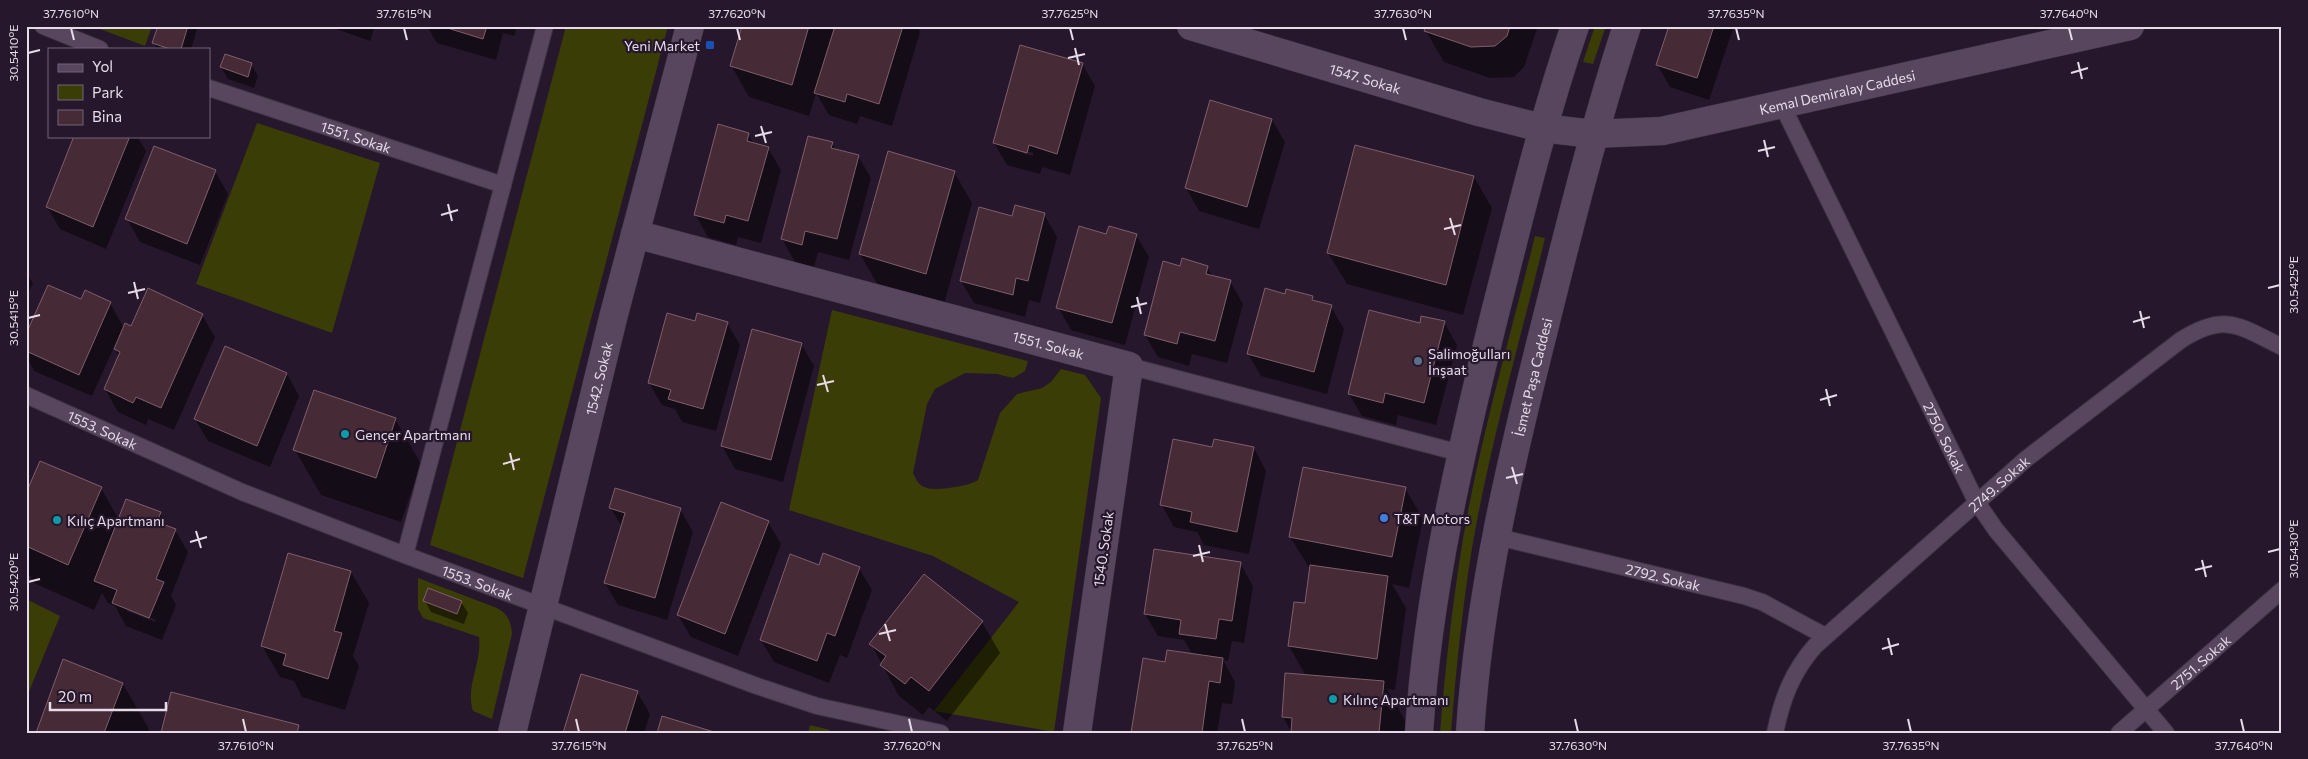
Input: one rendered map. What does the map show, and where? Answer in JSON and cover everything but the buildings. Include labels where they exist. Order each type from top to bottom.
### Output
[{"type":"street","name":"1542. Sokak","points":[[512,733],[635,234],[690,26]]},
{"type":"street","name":"1547. Sokak","points":[[1191,26],[1479,112],[1542,128]]},
{"type":"street","points":[[1419,733],[1430,620],[1444,532],[1460,453],[1542,128],[1575,26]]},
{"type":"street","name":"İsmet Paşa Caddesi","points":[[1470,733],[1480,635],[1494,536],[1510,464],[1593,134],[1627,26]]},
{"type":"street","name":"Kemal Demiralay Caddesi","points":[[1542,128],[1593,134],[1662,131],[1782,105],[2085,31],[2130,26]]},
{"type":"street","name":"1551. Sokak","points":[[635,234],[1130,366]]},
{"type":"street","name":"1540. Sokak","points":[[1077,733],[1130,366]]},
{"type":"lane","points":[[43,26],[98,48]]},
{"type":"lane","points":[[405,555],[545,26]]},
{"type":"lane","name":"1551. Sokak","points":[[210,88],[503,186]]},
{"type":"lane","name":"2750. Sokak","points":[[1782,105],[1976,501],[1996,530],[2166,733]]},
{"type":"lane","name":"2749. Sokak","points":[[1775,733],[1788,685],[1800,663],[1825,636],[1976,501],[2026,459],[2195,331],[2219,323],[2232,324],[2282,346]]},
{"type":"lane","name":"1551. Sokak","points":[[1130,366],[1460,453]]},
{"type":"lane","name":"1553. Sokak","points":[[26,395],[242,492],[757,686],[817,706],[941,733]]},
{"type":"lane","name":"2792. Sokak","points":[[1494,536],[1744,596],[1762,602],[1825,636]]},
{"type":"lane","name":"2751. Sokak","points":[[2119,733],[2282,590]]},
{"type":"green space","points":[[92,26],[152,26],[145,46]]},
{"type":"green space","points":[[566,26],[668,26],[523,578],[430,545]]},
{"type":"green space","points":[[1595,26],[1606,26],[1593,64],[1583,62]]},
{"type":"green space","points":[[257,123],[380,163],[332,333],[196,284]]},
{"type":"green space","points":[[1535,236],[1545,238],[1496,431],[1479,509],[1462,617],[1451,733],[1440,733],[1452,615],[1469,506],[1486,428]]},
{"type":"green space","points":[[832,310],[1028,361],[1025,371],[1013,378],[997,374],[965,373],[935,389],[927,404],[913,473],[920,484],[927,488],[953,487],[978,480],[1000,413],[1017,394],[1042,388],[1051,382],[1061,369],[1085,375],[1101,398],[1054,732],[934,711],[1019,602],[933,556],[789,510]]},
{"type":"green space","points":[[418,578],[497,608],[508,619],[512,634],[492,719],[473,711],[471,702],[479,637],[423,618],[418,609]]},
{"type":"green space","points":[[26,599],[60,616],[26,699]]},
{"type":"green space","points":[[810,725],[830,730],[829,733],[808,733]]},
{"type":"place","name":"Yeni Market","points":[[710,45]]},
{"type":"place","name":"Salimoğulları İnşaat","points":[[1418,361]]},
{"type":"place","name":"Gençer Apartmanı","points":[[345,434]]},
{"type":"place","name":"T&T Motors","points":[[1384,518]]},
{"type":"place","name":"Kılıç Apartmanı","points":[[57,520]]},
{"type":"place","name":"Kılınç Apartmanı","points":[[1333,699]]}]
